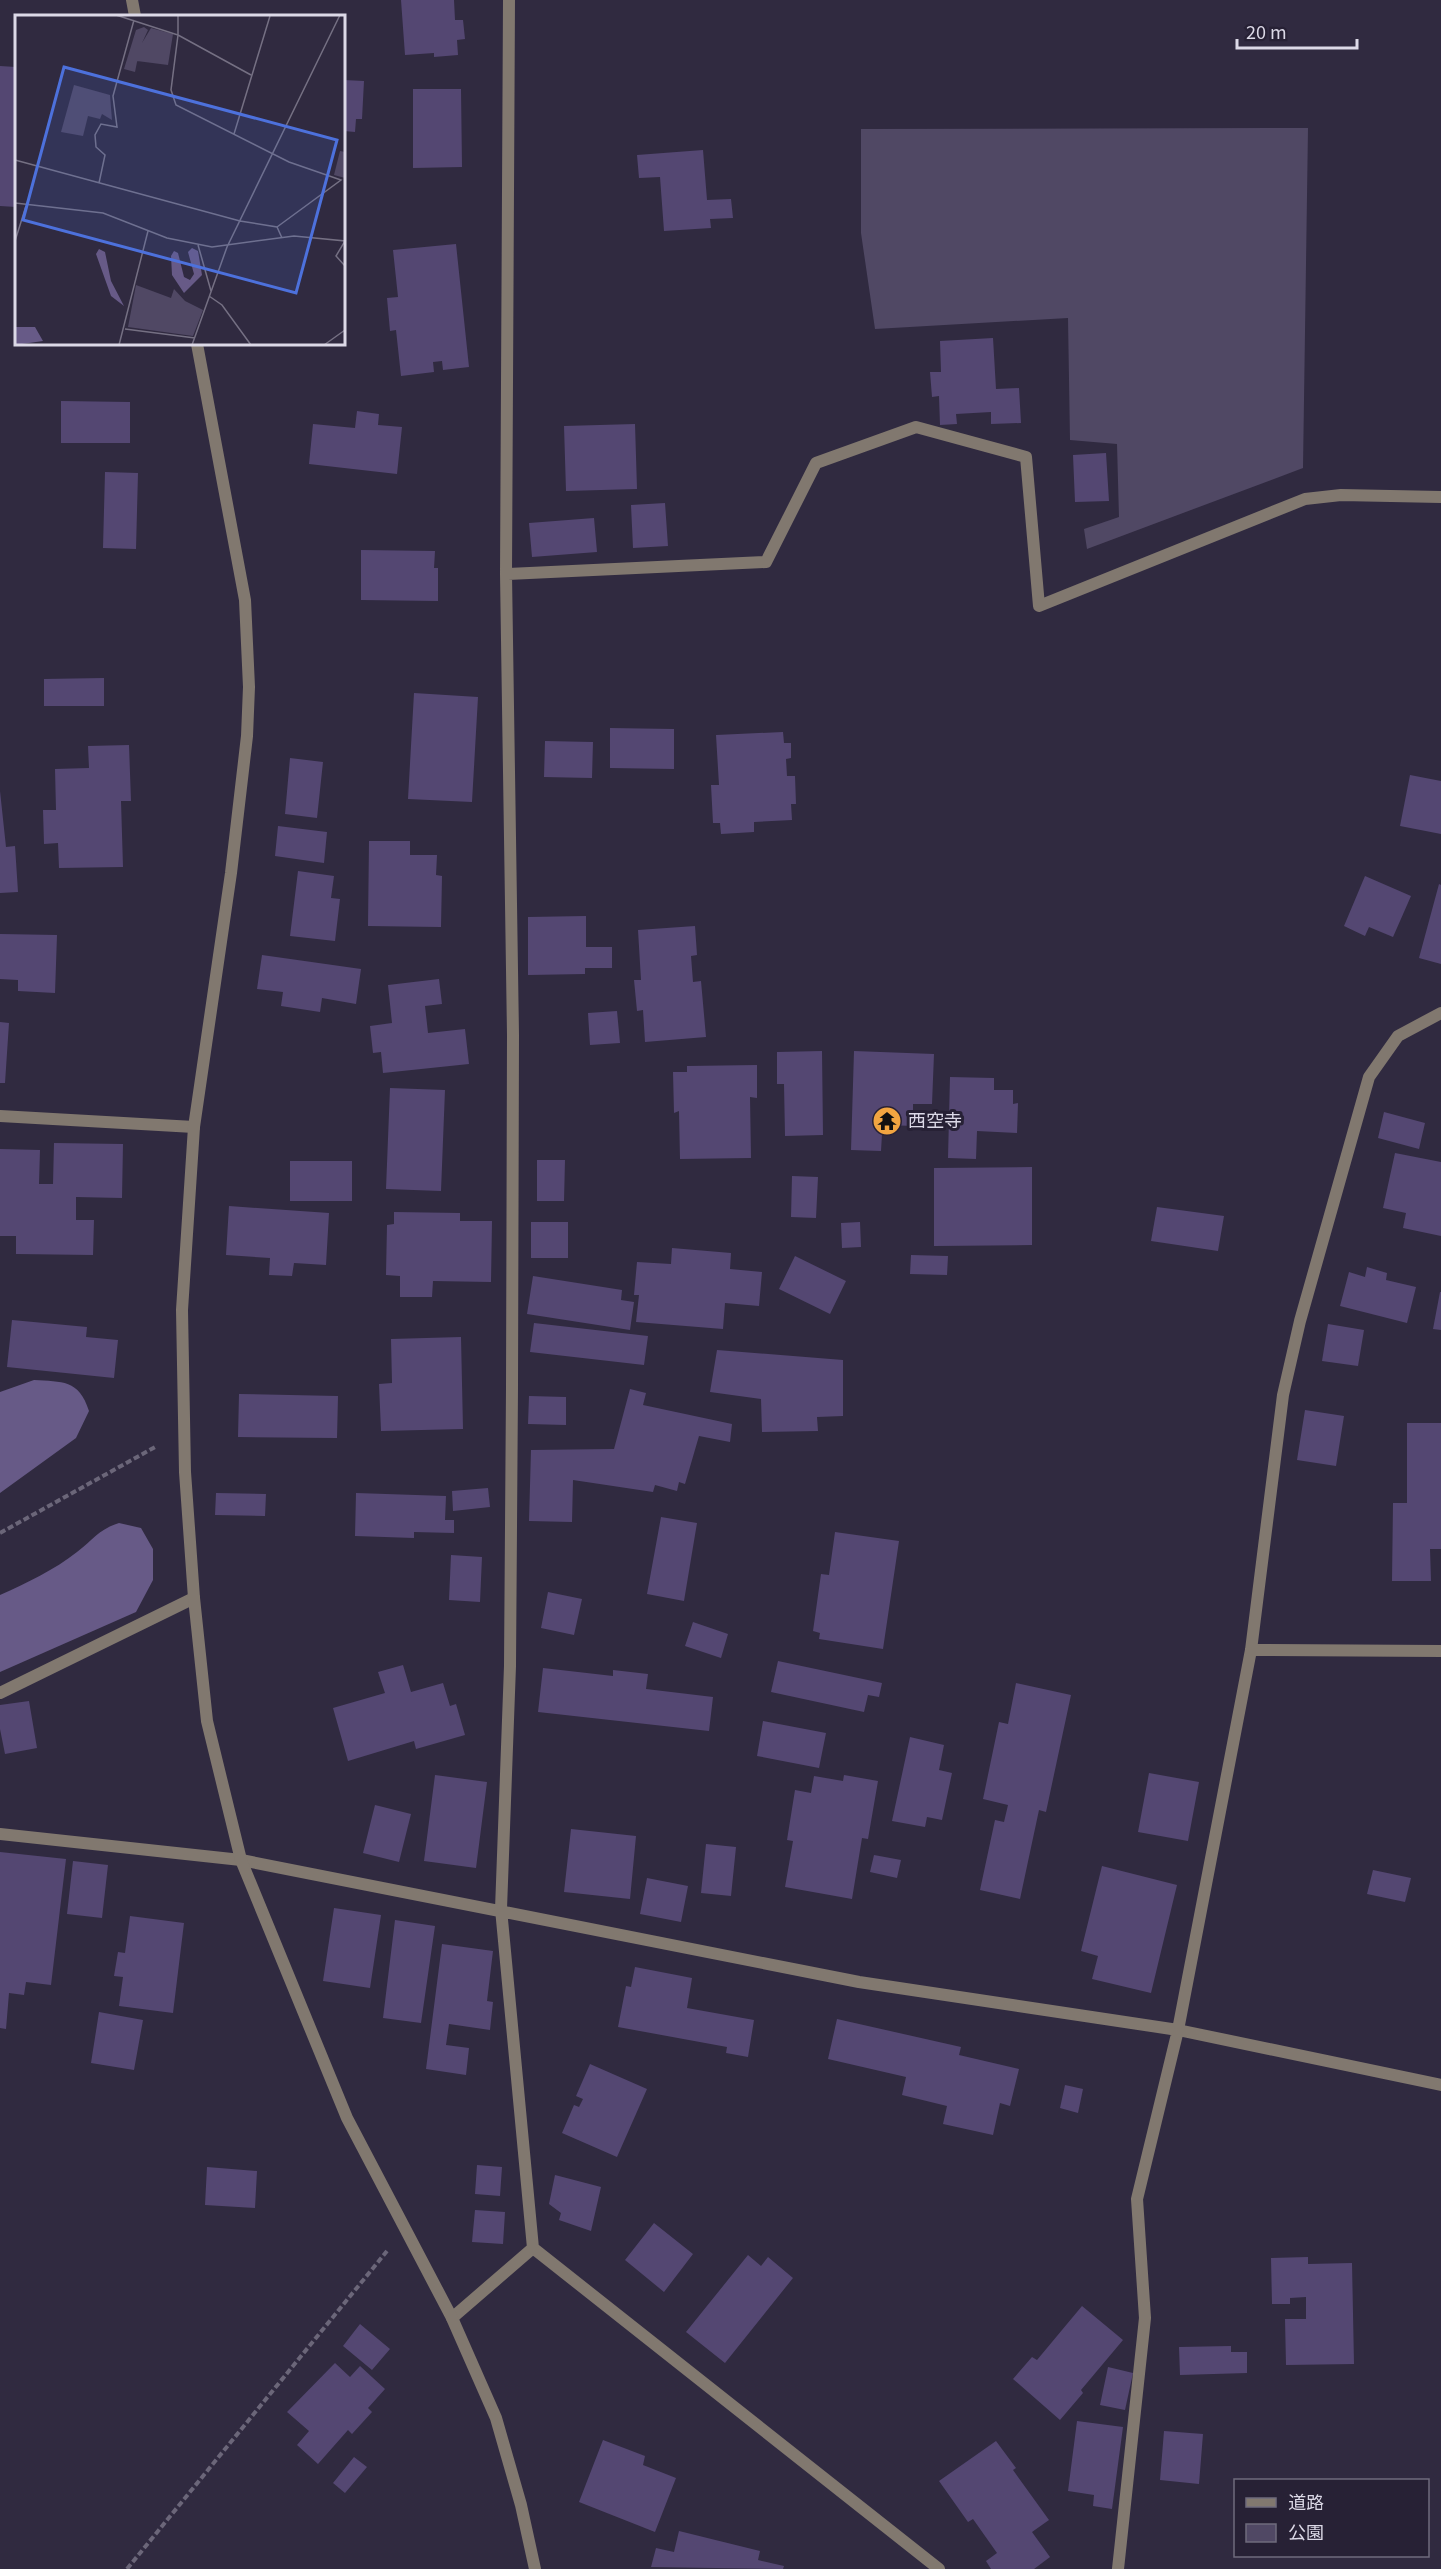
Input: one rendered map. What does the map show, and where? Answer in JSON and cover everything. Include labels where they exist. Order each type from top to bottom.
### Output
[{"type":"street","points":[[132,0],[135,15]]},
{"type":"street","points":[[509,0],[506,574],[513,1094],[510,1666],[501,1910],[533,2248],[939,2569]]},
{"type":"street","points":[[197,345],[245,600],[249,687],[247,736],[231,873],[194,1127],[182,1310],[184,1431],[194,1598],[207,1721],[241,1860],[347,2118],[452,2318],[496,2418],[521,2505],[535,2569]]},
{"type":"street","points":[[506,574],[766,562],[816,463],[916,427],[1026,457],[1039,606],[1305,499],[1341,495],[1441,497]]},
{"type":"street","points":[[1118,2569],[1145,2318],[1137,2199],[1178,2030],[1251,1650],[1283,1395],[1300,1321],[1369,1077],[1398,1036],[1441,1013]]},
{"type":"street","points":[[0,1116],[194,1127]]},
{"type":"street","points":[[0,1693],[194,1598]]},
{"type":"street","points":[[1251,1650],[1441,1651]]},
{"type":"street","points":[[0,1834],[241,1860],[859,1982],[1178,2030],[1441,2085]]},
{"type":"street","points":[[452,2318],[533,2248]]},
{"type":"path","points":[[0,1533],[184,1431]]},
{"type":"path","points":[[127,2569],[405,2229]]},
{"type":"green space","points":[[1308,128],[1303,468],[1087,549],[1084,529],[1119,517],[1117,444],[1070,440],[1068,318],[875,329],[861,233],[861,129]]},
{"type":"shaded area","points":[[34,1380],[68,1384],[80,1393],[89,1411],[76,1438],[0,1493],[0,1392]]},
{"type":"shaded area","points":[[119,1523],[141,1528],[153,1549],[153,1580],[136,1612],[0,1672],[0,1595],[50,1570],[68,1559],[101,1532]]},
{"type":"building","points":[[401,0],[454,0],[455,20],[463,20],[465,39],[457,40],[458,55],[434,57],[434,53],[405,55]]},
{"type":"building","points":[[0,66],[15,67],[15,207],[0,206]]},
{"type":"building","points":[[345,80],[364,81],[362,119],[356,119],[355,132],[345,131]]},
{"type":"building","points":[[413,89],[461,89],[462,167],[413,168]]},
{"type":"building","points":[[703,150],[707,200],[731,199],[733,218],[710,219],[711,228],[664,231],[660,177],[639,178],[637,155]]},
{"type":"building","points":[[456,244],[469,367],[443,370],[442,361],[433,362],[434,372],[401,376],[396,330],[390,331],[387,298],[398,297],[393,250]]},
{"type":"building","points":[[993,338],[996,389],[1019,388],[1021,423],[991,424],[991,412],[956,414],[957,424],[940,425],[939,396],[932,397],[930,372],[941,372],[940,341]]},
{"type":"building","points":[[61,401],[130,402],[130,443],[61,443]]},
{"type":"building","points":[[357,411],[379,414],[378,425],[402,427],[397,474],[309,464],[313,424],[355,428]]},
{"type":"building","points":[[635,424],[637,489],[566,491],[564,426]]},
{"type":"building","points":[[1106,453],[1109,501],[1075,502],[1073,455]]},
{"type":"building","points":[[105,472],[138,473],[136,549],[103,548]]},
{"type":"building","points":[[665,503],[668,546],[633,548],[631,505]]},
{"type":"building","points":[[594,518],[597,552],[532,557],[529,523]]},
{"type":"building","points":[[361,550],[435,551],[434,568],[438,568],[438,601],[361,600]]},
{"type":"building","points":[[104,678],[104,706],[44,706],[44,679]]},
{"type":"building","points":[[414,693],[478,697],[472,802],[408,799]]},
{"type":"building","points":[[610,728],[674,729],[674,769],[610,768]]},
{"type":"building","points":[[783,732],[784,743],[791,743],[791,758],[786,759],[787,776],[795,776],[796,804],[791,804],[792,820],[754,822],[754,832],[721,834],[720,823],[713,823],[711,785],[719,785],[716,735]]},
{"type":"building","points":[[545,741],[593,742],[592,778],[544,777]]},
{"type":"building","points":[[129,745],[131,801],[121,801],[123,867],[59,868],[58,843],[44,844],[43,810],[56,810],[55,769],[89,768],[88,746]]},
{"type":"building","points":[[290,758],[323,762],[317,818],[285,814]]},
{"type":"building","points":[[1410,775],[1441,781],[1441,834],[1400,826]]},
{"type":"building","points":[[0,791],[6,847],[15,846],[18,892],[0,893]]},
{"type":"building","points":[[278,826],[327,832],[324,863],[275,856]]},
{"type":"building","points":[[369,841],[410,841],[410,855],[437,855],[436,875],[442,876],[441,927],[368,926]]},
{"type":"building","points":[[298,871],[334,876],[331,898],[340,899],[335,941],[290,936]]},
{"type":"building","points":[[1365,876],[1411,896],[1393,937],[1369,927],[1365,936],[1344,926]]},
{"type":"building","points":[[1439,884],[1441,885],[1441,964],[1419,958]]},
{"type":"building","points":[[586,916],[586,947],[612,947],[612,968],[585,968],[585,974],[528,975],[528,917]]},
{"type":"building","points":[[695,926],[697,955],[691,956],[693,982],[701,981],[706,1037],[645,1042],[643,1010],[637,1011],[634,980],[641,980],[638,930]]},
{"type":"building","points":[[0,934],[57,935],[55,993],[18,991],[18,980],[0,979]]},
{"type":"building","points":[[262,955],[361,969],[356,1004],[322,998],[320,1012],[281,1006],[283,992],[257,989]]},
{"type":"building","points":[[439,979],[442,1004],[425,1006],[428,1033],[465,1029],[469,1064],[383,1073],[381,1052],[373,1053],[370,1026],[392,1023],[388,985]]},
{"type":"building","points":[[617,1011],[620,1043],[590,1045],[588,1013]]},
{"type":"building","points":[[0,1022],[9,1023],[5,1083],[0,1083]]},
{"type":"building","points":[[822,1051],[823,1135],[785,1136],[784,1084],[777,1084],[777,1052]]},
{"type":"building","points":[[854,1051],[934,1054],[932,1104],[913,1104],[913,1126],[888,1125],[887,1135],[882,1134],[881,1151],[851,1150]]},
{"type":"building","points":[[757,1065],[757,1098],[750,1097],[751,1158],[680,1159],[679,1111],[674,1113],[673,1072],[687,1072],[687,1066]]},
{"type":"building","points":[[950,1077],[994,1078],[994,1090],[1013,1090],[1013,1104],[1018,1103],[1017,1133],[977,1131],[976,1159],[948,1158]]},
{"type":"building","points":[[390,1088],[445,1090],[441,1191],[386,1189]]},
{"type":"building","points":[[1384,1112],[1425,1123],[1419,1149],[1378,1138]]},
{"type":"building","points":[[54,1143],[123,1144],[122,1198],[76,1197],[76,1220],[94,1220],[93,1255],[16,1254],[16,1236],[0,1236],[0,1149],[40,1150],[39,1184],[53,1184]]},
{"type":"building","points":[[1395,1153],[1441,1162],[1441,1236],[1403,1228],[1406,1213],[1383,1208]]},
{"type":"building","points":[[537,1160],[565,1160],[564,1201],[537,1201]]},
{"type":"building","points":[[290,1161],[352,1161],[352,1201],[290,1201]]},
{"type":"building","points":[[1032,1167],[1032,1245],[934,1246],[934,1168]]},
{"type":"building","points":[[792,1176],[818,1177],[816,1218],[791,1217]]},
{"type":"building","points":[[229,1206],[329,1213],[326,1265],[294,1263],[292,1276],[269,1275],[270,1258],[226,1255]]},
{"type":"building","points":[[1157,1207],[1224,1216],[1218,1251],[1151,1241]]},
{"type":"building","points":[[394,1212],[460,1213],[460,1221],[492,1221],[491,1282],[433,1281],[432,1297],[400,1297],[400,1276],[386,1275],[387,1225],[394,1224]]},
{"type":"building","points":[[531,1222],[568,1222],[568,1258],[531,1258]]},
{"type":"building","points":[[860,1222],[861,1247],[842,1248],[841,1223]]},
{"type":"building","points":[[672,1248],[731,1253],[730,1269],[762,1272],[759,1306],[725,1303],[723,1329],[636,1322],[639,1295],[634,1295],[637,1262],[671,1264]]},
{"type":"building","points":[[911,1255],[948,1256],[947,1275],[910,1274]]},
{"type":"building","points":[[795,1256],[846,1281],[830,1314],[779,1289]]},
{"type":"building","points":[[1367,1267],[1387,1273],[1386,1280],[1416,1287],[1407,1323],[1340,1306],[1349,1272],[1365,1277]]},
{"type":"building","points":[[533,1276],[622,1290],[621,1300],[634,1302],[630,1330],[527,1314]]},
{"type":"building","points":[[1441,1292],[1441,1330],[1433,1329]]},
{"type":"building","points":[[12,1320],[87,1327],[86,1337],[118,1340],[114,1378],[7,1367]]},
{"type":"building","points":[[534,1323],[648,1336],[644,1365],[530,1352]]},
{"type":"building","points":[[1328,1324],[1364,1330],[1358,1366],[1322,1361]]},
{"type":"building","points":[[461,1337],[463,1429],[381,1431],[379,1384],[392,1383],[391,1339]]},
{"type":"building","points":[[717,1350],[843,1360],[843,1416],[817,1417],[818,1431],[762,1432],[761,1399],[710,1392]]},
{"type":"building","points":[[630,1389],[646,1393],[643,1405],[732,1424],[730,1442],[699,1436],[685,1484],[679,1482],[677,1491],[655,1485],[653,1492],[573,1480],[572,1522],[529,1521],[531,1450],[614,1449]]},
{"type":"building","points":[[239,1394],[338,1396],[337,1438],[238,1437]]},
{"type":"building","points":[[529,1396],[566,1397],[566,1425],[528,1424]]},
{"type":"building","points":[[1305,1410],[1344,1416],[1336,1466],[1297,1460]]},
{"type":"building","points":[[1407,1423],[1441,1423],[1441,1549],[1430,1549],[1431,1581],[1392,1581],[1393,1503],[1407,1503]]},
{"type":"building","points":[[488,1488],[490,1507],[453,1511],[452,1491]]},
{"type":"building","points":[[216,1493],[266,1494],[265,1516],[215,1515]]},
{"type":"building","points":[[356,1493],[446,1496],[445,1520],[454,1520],[454,1533],[414,1532],[414,1538],[355,1536]]},
{"type":"building","points":[[661,1517],[697,1523],[684,1601],[647,1594]]},
{"type":"building","points":[[835,1532],[899,1541],[883,1649],[819,1639],[820,1633],[813,1631],[821,1574],[829,1575]]},
{"type":"building","points":[[451,1555],[482,1557],[480,1602],[449,1600]]},
{"type":"building","points":[[548,1592],[582,1599],[574,1635],[541,1628]]},
{"type":"building","points":[[693,1622],[728,1634],[721,1658],[685,1646]]},
{"type":"building","points":[[778,1661],[882,1683],[879,1697],[868,1695],[864,1712],[771,1692]]},
{"type":"building","points":[[403,1665],[411,1692],[443,1683],[450,1706],[456,1704],[465,1735],[416,1749],[414,1741],[348,1761],[333,1708],[385,1693],[378,1672]]},
{"type":"building","points":[[543,1668],[613,1676],[613,1670],[648,1674],[646,1689],[713,1697],[709,1731],[538,1712]]},
{"type":"building","points":[[1016,1683],[1071,1695],[1046,1812],[1039,1810],[1020,1899],[980,1890],[995,1820],[1004,1822],[1008,1805],[983,1799],[999,1722],[1008,1724]]},
{"type":"building","points":[[29,1701],[37,1748],[5,1754],[0,1729],[0,1705]]},
{"type":"building","points":[[763,1721],[826,1733],[819,1768],[757,1756]]},
{"type":"building","points":[[910,1737],[944,1745],[939,1770],[952,1773],[942,1820],[927,1817],[925,1827],[892,1821]]},
{"type":"building","points":[[1149,1773],[1199,1782],[1188,1841],[1138,1832]]},
{"type":"building","points":[[435,1775],[487,1782],[476,1868],[424,1861]]},
{"type":"building","points":[[844,1775],[878,1781],[868,1839],[862,1838],[852,1899],[785,1887],[793,1841],[787,1840],[795,1790],[811,1793],[814,1776],[843,1781]]},
{"type":"building","points":[[375,1805],[411,1814],[399,1862],[363,1853]]},
{"type":"building","points":[[571,1829],[636,1836],[630,1899],[564,1892]]},
{"type":"building","points":[[706,1844],[736,1847],[731,1896],[701,1893]]},
{"type":"building","points":[[0,1852],[66,1859],[51,1985],[26,1982],[24,1995],[9,1993],[6,2029],[0,2028]]},
{"type":"building","points":[[874,1855],[901,1860],[897,1878],[870,1872]]},
{"type":"building","points":[[73,1861],[108,1865],[102,1918],[67,1914]]},
{"type":"building","points":[[1102,1866],[1177,1885],[1151,1993],[1092,1979],[1098,1956],[1081,1951]]},
{"type":"building","points":[[1373,1870],[1411,1878],[1405,1902],[1367,1894]]},
{"type":"building","points":[[647,1878],[688,1886],[681,1922],[640,1914]]},
{"type":"building","points":[[334,1908],[381,1915],[370,1988],[323,1981]]},
{"type":"building","points":[[130,1916],[184,1923],[173,2013],[119,2006],[123,1977],[114,1976],[118,1952],[125,1953]]},
{"type":"building","points":[[395,1920],[435,1926],[421,2023],[383,2018]]},
{"type":"building","points":[[442,1944],[493,1951],[487,2001],[493,2002],[490,2030],[449,2024],[446,2045],[469,2048],[466,2075],[426,2069]]},
{"type":"building","points":[[635,1967],[692,1978],[687,2008],[754,2020],[748,2057],[726,2053],[727,2047],[618,2027],[626,1986],[631,1987]]},
{"type":"building","points":[[99,2012],[143,2020],[134,2070],[91,2063]]},
{"type":"building","points":[[837,2019],[961,2047],[959,2055],[1019,2069],[1010,2106],[1000,2103],[993,2135],[943,2124],[947,2106],[902,2095],[906,2077],[828,2059]]},
{"type":"building","points":[[590,2064],[647,2089],[617,2157],[562,2133],[574,2105],[579,2107],[583,2099],[576,2096]]},
{"type":"building","points":[[1065,2085],[1083,2089],[1078,2113],[1060,2108]]},
{"type":"building","points":[[477,2165],[502,2167],[500,2196],[475,2194]]},
{"type":"building","points":[[207,2167],[257,2171],[255,2208],[205,2205]]},
{"type":"building","points":[[555,2175],[601,2187],[591,2231],[559,2220],[561,2213],[549,2204]]},
{"type":"building","points":[[475,2210],[505,2212],[503,2244],[472,2242]]},
{"type":"building","points":[[654,2223],[693,2254],[664,2292],[625,2260]]},
{"type":"building","points":[[748,2255],[761,2266],[768,2257],[793,2278],[725,2363],[686,2332]]},
{"type":"building","points":[[1308,2257],[1308,2264],[1352,2263],[1354,2364],[1286,2365],[1285,2319],[1306,2319],[1306,2297],[1290,2298],[1290,2304],[1272,2304],[1271,2258]]},
{"type":"building","points":[[1082,2306],[1123,2340],[1081,2390],[1083,2393],[1060,2420],[1013,2379],[1032,2357],[1037,2360]]},
{"type":"building","points":[[360,2324],[390,2349],[372,2370],[343,2346]]},
{"type":"building","points":[[1231,2346],[1231,2352],[1247,2352],[1247,2373],[1180,2375],[1179,2347]]},
{"type":"building","points":[[335,2363],[350,2377],[360,2366],[385,2389],[368,2408],[372,2412],[352,2434],[348,2430],[318,2464],[297,2445],[309,2431],[287,2412]]},
{"type":"building","points":[[1108,2367],[1133,2373],[1125,2410],[1100,2405]]},
{"type":"building","points":[[1077,2421],[1123,2427],[1112,2509],[1093,2506],[1094,2495],[1068,2491]]},
{"type":"building","points":[[1164,2431],[1203,2434],[1199,2484],[1160,2480]]},
{"type":"building","points":[[603,2440],[645,2456],[643,2465],[676,2478],[655,2532],[579,2502]]},
{"type":"building","points":[[996,2441],[1016,2468],[1013,2470],[1049,2520],[1032,2532],[1050,2557],[1034,2569],[991,2569],[986,2561],[997,2553],[973,2519],[968,2522],[939,2481]]},
{"type":"building","points":[[354,2457],[367,2467],[345,2493],[333,2483]]},
{"type":"building","points":[[679,2531],[760,2551],[758,2560],[784,2566],[783,2569],[651,2567],[656,2548],[674,2552]]},
{"type":"place","name":"西空寺","points":[[887,1121]]}]
